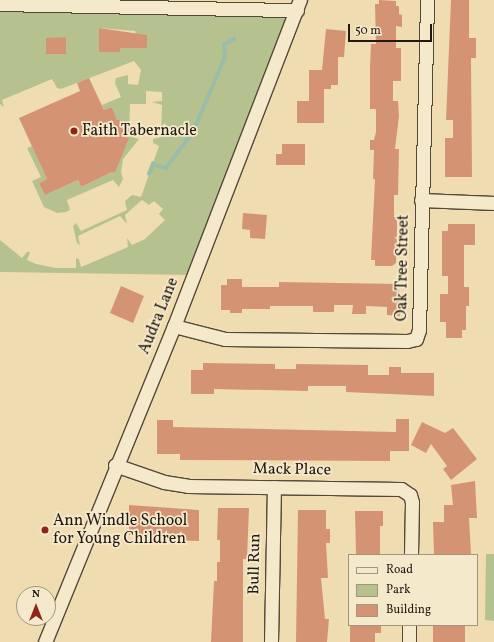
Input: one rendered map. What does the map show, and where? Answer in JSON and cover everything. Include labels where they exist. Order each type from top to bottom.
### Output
[{"type":"street","name":"Oak Tree Street","points":[[174,326],[225,339],[413,340],[419,330],[427,0]]},
{"type":"street","points":[[0,4],[299,5]]},
{"type":"street","name":"Audra Lane","points":[[45,642],[115,465],[174,326],[299,5]]},
{"type":"street","points":[[421,200],[494,203]]},
{"type":"street","name":"Mack Place","points":[[115,465],[180,485],[404,490],[410,495],[412,502],[411,554]]},
{"type":"street","name":"Bull Run","points":[[271,642],[274,487]]},
{"type":"street","points":[[409,642],[410,626]]},
{"type":"green space","points":[[0,4],[297,10],[193,275],[0,272],[0,240],[22,258],[27,252],[30,252],[27,260],[36,264],[56,268],[76,268],[76,258],[79,259],[81,267],[86,265],[128,247],[127,238],[132,245],[145,239],[165,220],[159,214],[163,209],[154,201],[149,205],[142,200],[125,215],[127,224],[120,216],[78,236],[80,245],[77,243],[73,226],[76,223],[81,231],[127,210],[125,201],[132,195],[141,197],[159,146],[153,143],[153,139],[161,137],[162,105],[152,102],[162,101],[162,92],[146,91],[146,104],[130,104],[129,136],[139,139],[123,159],[121,172],[123,179],[119,187],[113,180],[67,200],[70,210],[57,213],[44,207],[32,181],[41,177],[27,148],[32,146],[47,179],[39,183],[45,195],[78,180],[81,187],[112,172],[115,173],[128,138],[125,137],[120,120],[117,120],[112,107],[104,110],[102,105],[121,97],[115,83],[116,78],[128,75],[128,84],[138,85],[141,70],[134,61],[61,89],[57,88],[52,79],[2,100],[4,107],[0,104]],"holes":[[[99,28],[135,31],[136,35],[146,35],[147,47],[120,48],[120,52],[99,52]],[[46,38],[66,38],[66,54],[47,54]]]},
{"type":"green space","points":[[486,554],[494,554],[494,621],[485,620]]},
{"type":"building","points":[[379,0],[396,1],[396,6],[399,6],[399,14],[402,15],[402,27],[396,26],[396,48],[401,48],[401,81],[393,81],[393,101],[398,101],[399,116],[395,149],[399,149],[398,195],[394,195],[394,217],[397,218],[396,263],[392,266],[375,266],[375,260],[371,260],[375,179],[373,179],[374,150],[370,150],[370,140],[374,140],[376,132],[376,109],[370,109],[370,66],[371,44],[376,44],[375,4],[379,4]]},
{"type":"building","points":[[451,0],[469,0],[469,38],[476,38],[476,58],[471,58],[472,177],[445,177],[445,138],[453,138],[453,120],[446,120]]},
{"type":"building","points":[[99,28],[147,35],[147,48],[120,48],[120,52],[99,52]]},
{"type":"building","points":[[326,29],[346,31],[344,57],[338,57],[338,85],[331,85],[331,89],[324,89],[324,123],[297,123],[297,101],[309,101],[309,70],[322,70]]},
{"type":"building","points":[[66,37],[66,54],[46,54],[46,38]]},
{"type":"building","name":"Faith Tabernacle","points":[[89,78],[104,110],[112,107],[117,120],[120,120],[125,137],[129,138],[115,173],[112,172],[81,187],[78,180],[45,195],[39,183],[47,179],[19,118],[80,91],[77,83]]},
{"type":"building","points":[[282,144],[305,144],[305,165],[276,165],[276,154],[282,154]]},
{"type":"building","points":[[243,213],[267,215],[265,239],[250,238],[250,230],[242,229]]},
{"type":"building","points":[[448,224],[475,224],[475,245],[464,245],[464,287],[469,287],[469,306],[466,306],[466,330],[462,330],[462,338],[446,338],[446,322],[440,322],[440,294],[448,294],[448,276],[442,276],[442,231],[448,231]]},
{"type":"building","points":[[227,279],[242,279],[242,287],[279,287],[279,282],[399,284],[400,316],[387,315],[387,307],[366,306],[366,314],[352,314],[353,305],[334,305],[334,312],[313,312],[313,306],[270,306],[270,309],[242,309],[242,313],[230,313],[230,310],[221,310],[221,285],[227,285]]},
{"type":"building","points":[[121,286],[144,296],[133,323],[110,313]]},
{"type":"building","points":[[203,363],[275,364],[275,369],[296,369],[296,364],[368,365],[368,375],[389,375],[389,367],[401,367],[401,373],[434,373],[434,396],[346,392],[346,386],[308,386],[308,391],[214,389],[214,394],[191,394],[191,370],[203,370]]},
{"type":"building","points":[[396,419],[409,419],[409,451],[390,451],[390,461],[180,460],[180,454],[157,454],[157,420],[173,420],[173,427],[396,432]]},
{"type":"building","points":[[422,422],[445,433],[453,428],[477,459],[451,480],[443,469],[447,466],[431,444],[426,453],[411,445]]},
{"type":"building","points":[[475,481],[477,518],[469,518],[471,554],[434,554],[433,522],[444,522],[444,505],[453,505],[451,485]]},
{"type":"building","points":[[129,505],[199,510],[199,541],[167,540],[167,535],[129,535]]},
{"type":"building","points":[[218,508],[249,508],[247,559],[243,559],[243,642],[211,642],[214,581],[217,581],[217,562],[220,562],[220,540],[217,540]]},
{"type":"building","points":[[298,510],[326,510],[326,529],[330,529],[330,543],[326,543],[328,578],[321,578],[325,619],[329,619],[327,642],[296,642]]},
{"type":"building","points":[[355,511],[383,511],[383,526],[380,526],[380,554],[356,554]]},
{"type":"building","points":[[350,626],[381,626],[381,633],[375,633],[375,642],[350,642]]},
{"type":"building","points":[[433,626],[465,626],[465,642],[433,642]]},
{"type":"waterway","points":[[149,174],[153,164],[166,168],[193,132],[225,57],[224,45],[234,39]]},
{"type":"place","name":"Faith Tabernacle","points":[[74,131]]},
{"type":"place","name":"Ann Windle School for Young Children","points":[[45,530]]}]
